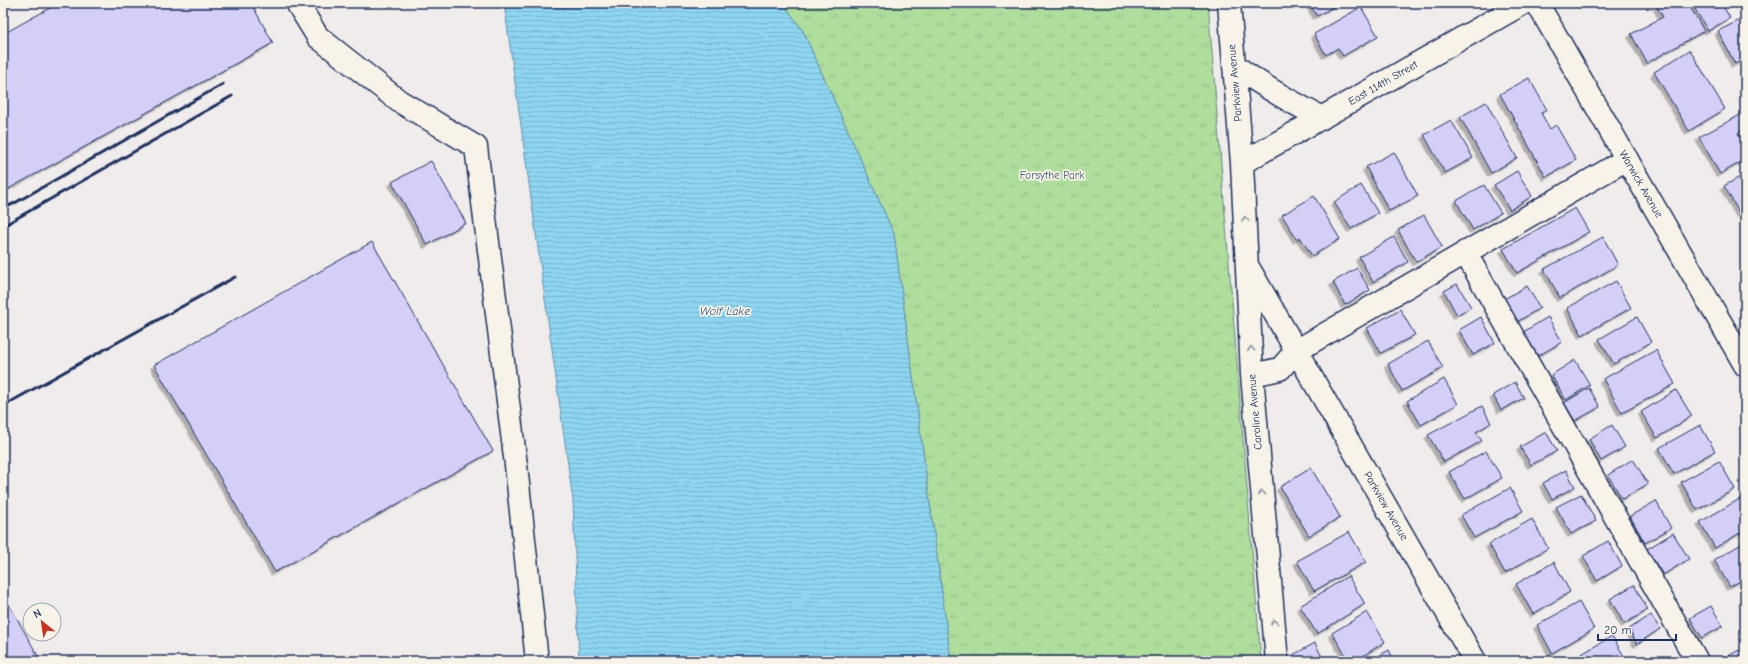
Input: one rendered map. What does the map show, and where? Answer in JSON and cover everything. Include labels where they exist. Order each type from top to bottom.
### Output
[{"type":"street","points":[[297,3],[318,37],[399,101],[476,147],[516,465],[537,661]]},
{"type":"street","name":"Parkview Avenue","points":[[1229,3],[1242,163]]},
{"type":"street","name":"East 114th Street","points":[[1242,163],[1322,118],[1493,11],[1524,3]]},
{"type":"street","name":"Warwick Avenue","points":[[1538,3],[1745,365]]},
{"type":"street","points":[[1234,66],[1259,84],[1281,97],[1322,118]]},
{"type":"street","points":[[1252,375],[1280,369],[1296,351],[1626,158]]},
{"type":"street","name":"Caroline Avenue","points":[[1242,163],[1252,375],[1277,661]]},
{"type":"street","points":[[1465,252],[1697,661]]},
{"type":"street","name":"Parkview Avenue","points":[[1247,264],[1475,661]]},
{"type":"green space","name":"Forsythe Park","points":[[783,3],[1208,3],[1261,661],[951,661],[894,234],[803,31]]},
{"type":"water","name":"Wolf Lake","points":[[504,3],[783,3],[803,31],[894,234],[951,661],[579,661],[573,501]]},
{"type":"building","points":[[59,3],[251,3],[273,43],[3,192],[3,34]]},
{"type":"building","points":[[1309,3],[1340,3],[1317,16]]},
{"type":"building","points":[[1664,3],[1688,3],[1704,31],[1647,63],[1631,34],[1663,17],[1657,7]]},
{"type":"building","points":[[1721,3],[1730,18],[1708,31],[1692,4]]},
{"type":"building","points":[[1361,7],[1378,36],[1343,56],[1338,48],[1326,55],[1314,34]]},
{"type":"building","points":[[1744,18],[1745,59],[1735,64],[1718,31]]},
{"type":"building","points":[[1690,50],[1725,109],[1689,131],[1654,72]]},
{"type":"building","points":[[1529,78],[1547,110],[1541,113],[1550,129],[1556,125],[1576,160],[1546,177],[1500,94]]},
{"type":"building","points":[[1486,102],[1517,158],[1491,173],[1460,117]]},
{"type":"building","points":[[1742,114],[1745,120],[1745,129],[1738,133],[1745,145],[1745,160],[1720,174],[1699,137]]},
{"type":"building","points":[[1451,120],[1473,158],[1445,173],[1424,135]]},
{"type":"building","points":[[1394,152],[1418,196],[1389,211],[1366,167]]},
{"type":"building","points":[[431,161],[466,223],[427,245],[392,182]]},
{"type":"building","points":[[1517,171],[1532,196],[1510,210],[1494,185]]},
{"type":"building","points":[[1745,174],[1745,211],[1740,214],[1724,186]]},
{"type":"building","points":[[1361,185],[1378,213],[1351,229],[1334,202]]},
{"type":"building","points":[[1484,185],[1501,213],[1473,230],[1456,201]]},
{"type":"building","points":[[1314,196],[1340,239],[1312,256],[1300,237],[1297,240],[1282,215]]},
{"type":"building","points":[[1575,208],[1589,232],[1517,273],[1503,249]]},
{"type":"building","points":[[1424,215],[1442,247],[1416,262],[1398,230]]},
{"type":"building","points":[[1394,237],[1408,262],[1373,282],[1359,257]]},
{"type":"building","points":[[1603,237],[1618,265],[1560,298],[1544,269]]},
{"type":"building","points":[[372,242],[493,451],[275,572],[154,365]]},
{"type":"building","points":[[1357,268],[1370,290],[1345,305],[1333,282]]},
{"type":"building","points":[[1616,281],[1631,308],[1582,335],[1567,308]]},
{"type":"building","points":[[1457,284],[1471,307],[1457,315],[1444,291]]},
{"type":"building","points":[[1527,286],[1540,308],[1517,322],[1504,299]]},
{"type":"building","points":[[1400,309],[1415,335],[1381,353],[1367,328]]},
{"type":"building","points":[[1481,317],[1495,343],[1473,355],[1459,330]]},
{"type":"building","points":[[1548,317],[1562,342],[1538,356],[1523,332]]},
{"type":"building","points":[[1637,317],[1651,342],[1614,364],[1599,339]]},
{"type":"building","points":[[1428,341],[1443,368],[1402,391],[1388,364]]},
{"type":"building","points":[[1656,350],[1675,384],[1622,413],[1603,379]]},
{"type":"building","points":[[1575,360],[1590,385],[1566,400],[1551,375]]},
{"type":"building","points":[[1444,379],[1458,404],[1421,425],[1407,401]]},
{"type":"building","points":[[1515,382],[1524,398],[1501,410],[1493,395]]},
{"type":"building","points":[[1589,388],[1600,407],[1575,421],[1564,403]]},
{"type":"building","points":[[1676,390],[1692,416],[1657,438],[1641,412]]},
{"type":"building","points":[[1482,406],[1491,423],[1476,432],[1482,441],[1444,462],[1428,435]]},
{"type":"building","points":[[1612,425],[1625,447],[1601,461],[1589,439]]},
{"type":"building","points":[[1700,425],[1715,451],[1674,474],[1659,448]]},
{"type":"building","points":[[1546,432],[1557,451],[1531,465],[1520,447]]},
{"type":"building","points":[[1486,451],[1502,478],[1465,499],[1449,472]]},
{"type":"building","points":[[1633,459],[1648,484],[1622,499],[1608,475]]},
{"type":"building","points":[[1719,461],[1735,489],[1697,510],[1681,482]]},
{"type":"building","points":[[1311,468],[1340,517],[1309,536],[1280,487]]},
{"type":"building","points":[[1566,470],[1575,487],[1552,499],[1543,483]]},
{"type":"building","points":[[1510,488],[1523,511],[1474,538],[1461,515]]},
{"type":"building","points":[[1581,494],[1596,521],[1571,534],[1556,507]]},
{"type":"building","points":[[1745,496],[1745,530],[1715,548],[1700,522]]},
{"type":"building","points":[[1656,501],[1671,528],[1645,543],[1630,516]]},
{"type":"building","points":[[1532,519],[1548,548],[1505,573],[1489,544]]},
{"type":"building","points":[[1349,532],[1366,562],[1314,591],[1297,561]]},
{"type":"building","points":[[1673,533],[1689,559],[1663,575],[1647,549]]},
{"type":"building","points":[[1608,541],[1622,566],[1597,581],[1583,556]]},
{"type":"building","points":[[1745,542],[1745,578],[1730,587],[1714,560]]},
{"type":"building","points":[[1554,562],[1570,592],[1533,614],[1516,584]]},
{"type":"building","points":[[1348,576],[1365,604],[1317,634],[1300,606]]},
{"type":"building","points":[[1634,585],[1648,610],[1624,624],[1610,599]]},
{"type":"building","points":[[3,594],[22,628],[22,642],[30,642],[41,661],[3,661]]},
{"type":"building","points":[[1579,602],[1594,629],[1552,653],[1537,625]]},
{"type":"building","points":[[1711,606],[1723,626],[1702,638],[1690,618]]},
{"type":"building","points":[[1367,612],[1385,642],[1355,661],[1349,661],[1332,633]]},
{"type":"building","points":[[1651,615],[1660,629],[1637,644],[1629,629]]},
{"type":"building","points":[[1612,636],[1627,661],[1570,661]]},
{"type":"building","points":[[1315,643],[1324,661],[1296,661],[1293,655]]},
{"type":"building","points":[[1389,650],[1394,661],[1370,661]]},
{"type":"building","points":[[1739,650],[1745,661],[1720,661]]},
{"type":"railway","points":[[3,208],[13,204],[223,84]]},
{"type":"railway","points":[[3,226],[232,96]]},
{"type":"railway","points":[[3,406],[235,277]]}]
